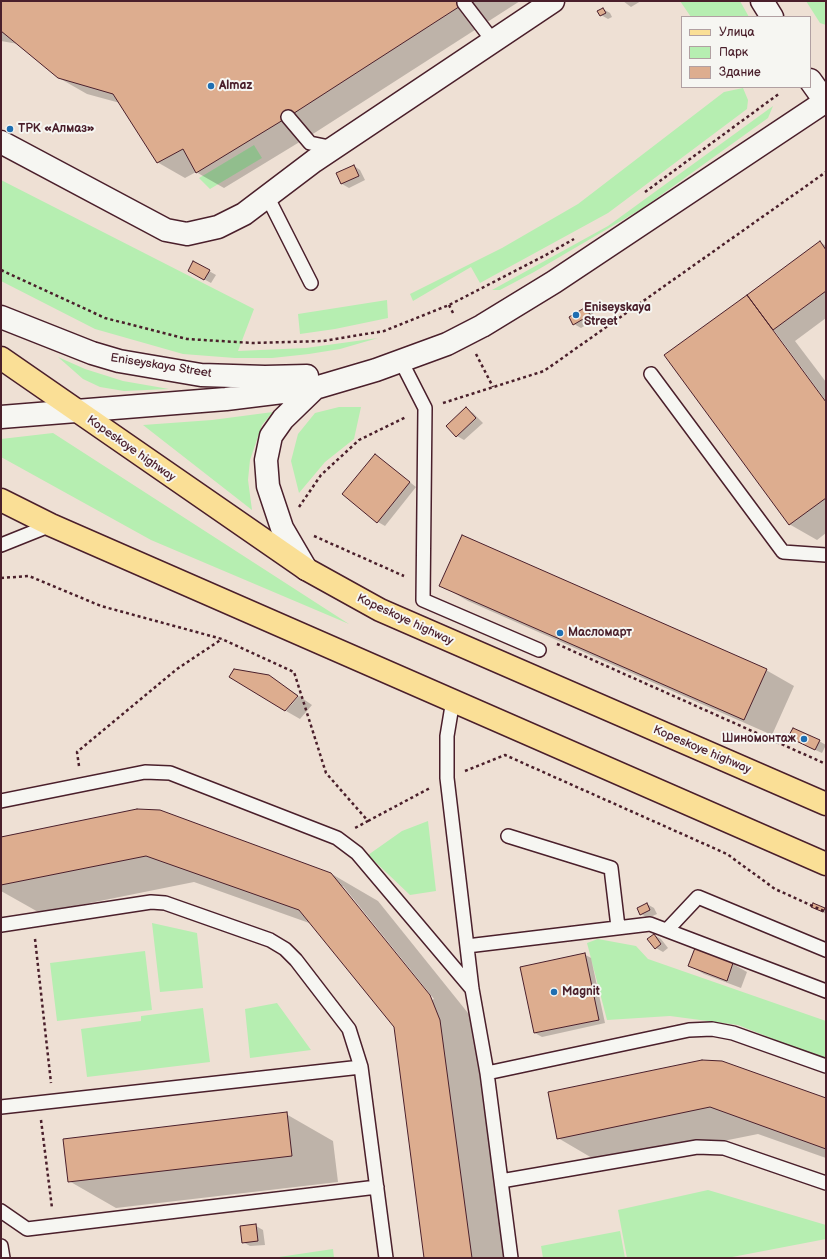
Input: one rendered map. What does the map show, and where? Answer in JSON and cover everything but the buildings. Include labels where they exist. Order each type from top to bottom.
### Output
[{"type":"main road","name":"Kopeskoye highway","points":[[1,358],[306,569],[380,610],[826,804]]},
{"type":"main road","points":[[1,500],[51,525],[826,864]]},
{"type":"street","points":[[1,142],[166,230],[187,234],[218,227],[244,214],[334,148],[553,1]]},
{"type":"street","points":[[762,1],[771,16]]},
{"type":"street","points":[[811,81],[826,101]]},
{"type":"street","name":"Eniseyskaya Street","points":[[1,417],[226,399],[315,388],[376,370],[447,344],[477,329],[554,282],[826,101]]},
{"type":"street","name":"Eniseyskaya Street","points":[[1,317],[92,353],[119,361],[201,375],[265,377],[316,376],[376,370]]},
{"type":"street","points":[[306,569],[282,528],[268,486],[266,460],[271,436],[283,419],[315,388]]},
{"type":"lane","points":[[464,3],[493,41]]},
{"type":"lane","points":[[288,117],[310,143],[334,148]]},
{"type":"lane","points":[[267,196],[311,283]]},
{"type":"lane","points":[[401,361],[425,408],[423,600],[539,650]]},
{"type":"lane","points":[[651,374],[783,552],[826,555]]},
{"type":"lane","points":[[1,545],[51,525]]},
{"type":"lane","points":[[454,700],[447,736],[447,778],[472,989],[487,1073],[511,1258]]},
{"type":"lane","points":[[1,801],[145,772],[170,774],[337,838],[357,854],[472,989]]},
{"type":"lane","points":[[508,836],[611,868],[618,927]]},
{"type":"lane","points":[[667,930],[698,897],[826,950]]},
{"type":"lane","points":[[1,925],[151,902],[165,903],[270,940],[286,949],[349,1029],[361,1068],[386,1258]]},
{"type":"lane","points":[[468,946],[650,924],[826,991]]},
{"type":"lane","points":[[487,1073],[689,1030],[712,1029],[732,1033],[826,1066]]},
{"type":"lane","points":[[1,1107],[361,1068]]},
{"type":"lane","points":[[501,1180],[697,1147],[724,1148],[826,1183]]},
{"type":"lane","points":[[1,1211],[27,1229],[377,1187]]},
{"type":"lane","points":[[1,1246],[3,1258]]},
{"type":"path","points":[[643,193],[780,93]]},
{"type":"path","points":[[300,513],[299,505],[321,475],[359,440],[425,408],[544,372],[826,172]]},
{"type":"path","points":[[1,270],[105,318],[187,339],[253,343],[323,341],[384,331],[449,305],[544,256],[578,236]]},
{"type":"path","points":[[309,533],[423,585]]},
{"type":"path","points":[[1,578],[29,576],[101,606],[222,639],[294,672],[326,773],[368,821]]},
{"type":"path","points":[[82,784],[77,752],[177,669],[222,639]]},
{"type":"path","points":[[553,643],[826,764]]},
{"type":"path","points":[[337,838],[447,778],[505,755],[727,854],[775,889],[826,912]]},
{"type":"path","points":[[32,920],[53,1101]]},
{"type":"path","points":[[39,1103],[54,1226]]},
{"type":"green space","points":[[680,1],[740,1],[748,16],[690,16]]},
{"type":"green space","points":[[806,1],[826,1],[826,25],[820,23]]},
{"type":"green space","points":[[743,88],[748,100],[747,109],[608,213],[480,283],[471,267],[413,301],[410,294],[502,248],[578,204],[724,92]]},
{"type":"green space","points":[[773,106],[768,118],[643,208],[534,272],[500,290],[492,290],[608,226]]},
{"type":"green space","points":[[254,145],[262,158],[210,189],[199,178]]},
{"type":"green space","points":[[1,180],[254,309],[238,351],[306,348],[378,338],[340,349],[309,354],[272,358],[235,358],[183,354],[95,329],[1,281]]},
{"type":"green space","points":[[387,300],[388,318],[335,329],[300,334],[298,314]]},
{"type":"green space","points":[[58,357],[85,369],[123,381],[169,389],[124,391],[100,387],[83,379]]},
{"type":"green space","points":[[339,407],[361,407],[354,439],[325,462],[299,493],[291,461],[298,434],[315,413]]},
{"type":"green space","points":[[273,412],[262,425],[250,460],[248,480],[252,510],[143,425],[212,420]]},
{"type":"green space","points":[[53,433],[349,624],[151,540],[1,457],[1,439]]},
{"type":"green space","points":[[428,821],[436,891],[410,895],[368,855],[402,831]]},
{"type":"green space","points":[[152,923],[197,933],[203,988],[160,992]]},
{"type":"green space","points":[[598,939],[636,946],[648,959],[826,1021],[826,1060],[738,1025],[670,1016],[607,1020],[587,943]]},
{"type":"green space","points":[[145,951],[152,1010],[57,1021],[50,963]]},
{"type":"green space","points":[[277,1003],[311,1050],[250,1058],[245,1009]]},
{"type":"green space","points":[[203,1008],[210,1062],[87,1077],[81,1029],[141,1021],[141,1016]]},
{"type":"green space","points":[[708,1190],[826,1225],[826,1239],[727,1258],[627,1258],[618,1210]]},
{"type":"green space","points":[[620,1231],[625,1258],[543,1258],[541,1246]]},
{"type":"green space","points":[[333,1249],[334,1258],[279,1258],[279,1257]]},
{"type":"place","name":"Almaz","points":[[211,86]]},
{"type":"place","name":"ТРК «Алмаз»","points":[[10,129]]},
{"type":"place","name":"Eniseyskaya Street","points":[[576,315]]},
{"type":"place","name":"Масломарт","points":[[560,633]]},
{"type":"place","name":"Шиномонтаж","points":[[804,739]]},
{"type":"place","name":"Magnit","points":[[554,992]]}]
